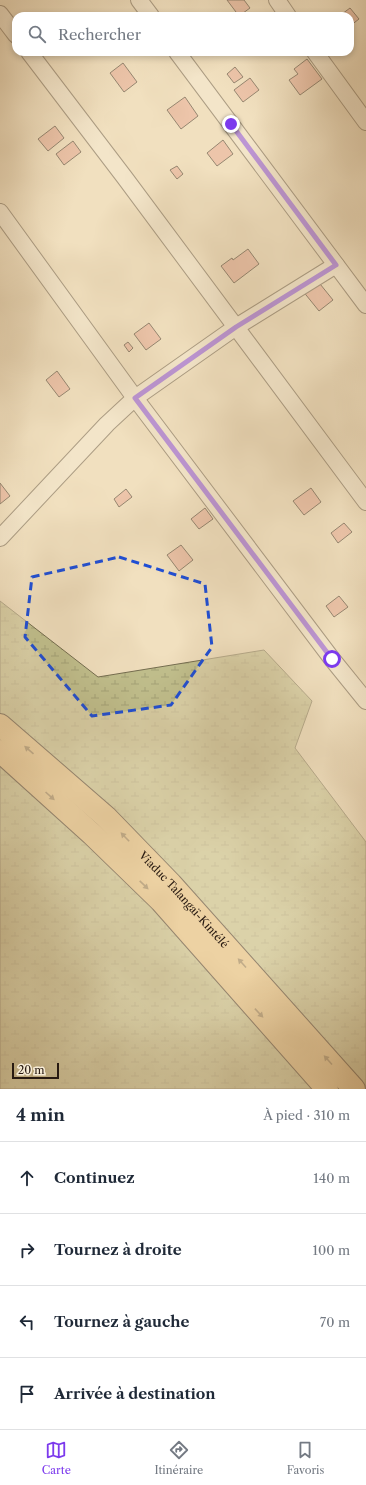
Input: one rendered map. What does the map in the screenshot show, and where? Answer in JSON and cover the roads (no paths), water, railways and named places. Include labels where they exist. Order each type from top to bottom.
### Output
[{"type":"highway","name":"Viaduc Talangaï-Kintélé","points":[[0,725],[117,828],[172,884],[354,1089]]},
{"type":"highway","name":"Viaduc Talangaï-Kintélé","points":[[0,751],[92,834],[161,901],[327,1089]]},
{"type":"street","points":[[139,0],[147,12]]},
{"type":"street","points":[[277,0],[285,12]]},
{"type":"street","points":[[0,14],[12,30]]},
{"type":"street","points":[[32,56],[366,502]]},
{"type":"street","points":[[180,56],[366,305]]},
{"type":"street","points":[[318,56],[366,122]]},
{"type":"street","points":[[0,212],[135,398],[332,659],[366,701]]},
{"type":"street","points":[[1,536],[107,424],[135,398],[236,327],[336,265]]}]
